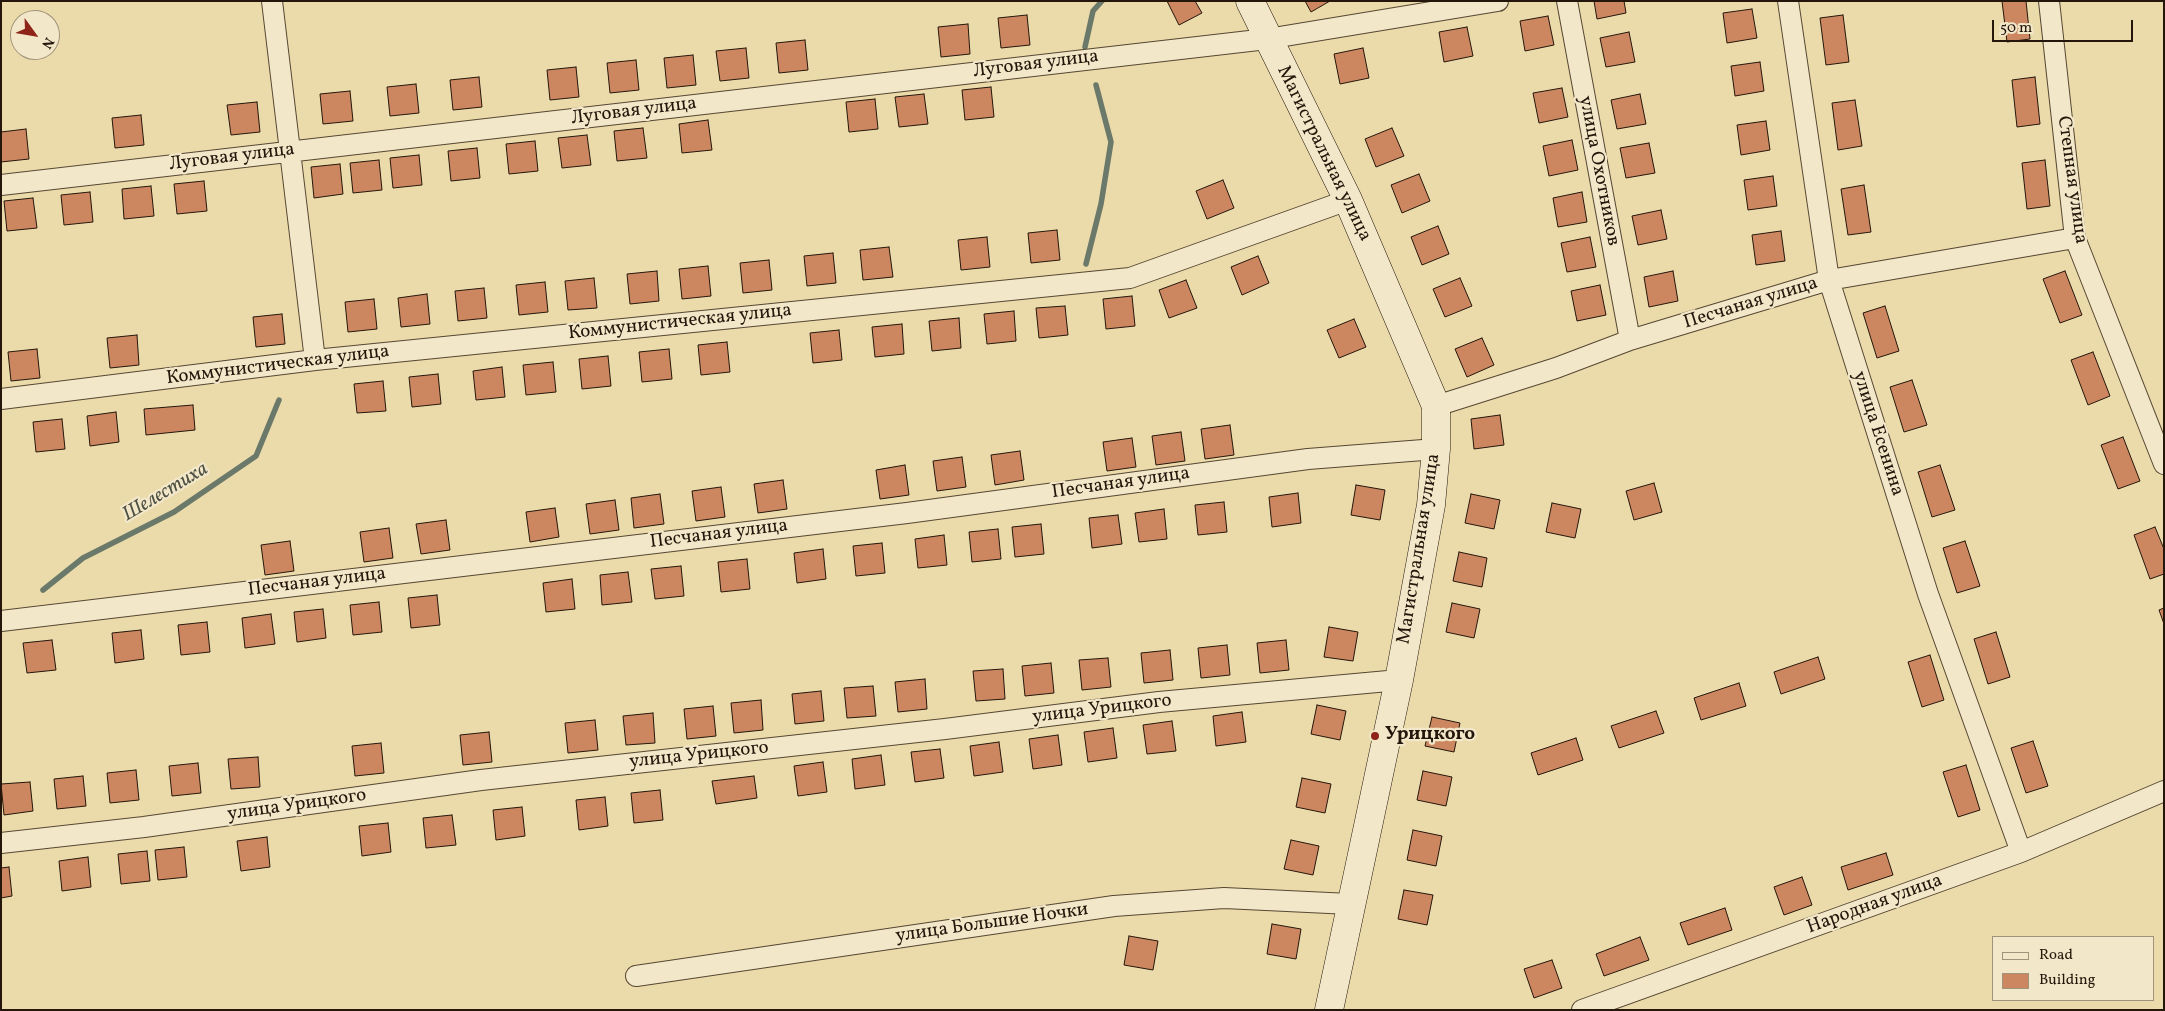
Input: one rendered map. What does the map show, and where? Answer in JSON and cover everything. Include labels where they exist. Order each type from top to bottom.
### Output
[{"type":"street","points":[[272,1],[292,152],[315,360]]},
{"type":"street","name":"Магистральная улица","points":[[1250,1],[1267,39],[1348,200],[1436,406],[1436,449],[1431,505],[1399,680],[1328,1010]]},
{"type":"street","points":[[1267,39],[1498,1]]},
{"type":"street","name":"улица Охотников","points":[[1567,1],[1630,340]]},
{"type":"street","name":"улица Есенина","points":[[1788,1],[1829,280],[1928,594],[2021,852]]},
{"type":"street","name":"Степная улица","points":[[2048,1],[2075,238],[2164,464]]},
{"type":"street","name":"Луговая улица","points":[[1,185],[1267,39]]},
{"type":"street","name":"Коммунистическая улица","points":[[1,399],[315,360],[1130,278],[1348,200]]},
{"type":"street","name":"Песчаная улица","points":[[1436,406],[1556,368],[1630,340],[1829,280],[2075,238]]},
{"type":"street","name":"Песчаная улица","points":[[1,621],[897,514],[1308,459],[1436,449]]},
{"type":"street","name":"улица Урицкого","points":[[1,843],[144,827],[482,780],[945,729],[1159,702],[1399,680]]},
{"type":"street","name":"Народная улица","points":[[1582,1010],[2021,852],[2164,791]]},
{"type":"street","name":"улица Большие Ночки","points":[[636,976],[1114,906],[1224,898],[1350,904]]},
{"type":"building","points":[[1167,1],[1195,1],[1202,13],[1179,25]]},
{"type":"building","points":[[1305,1],[1330,1],[1311,12]]},
{"type":"building","points":[[1594,1],[1624,1],[1626,13],[1597,19]]},
{"type":"building","points":[[2002,1],[2026,1],[2030,39],[2007,42]]},
{"type":"building","points":[[1752,9],[1757,38],[1727,43],[1723,13]]},
{"type":"building","points":[[1027,15],[1030,45],[1001,48],[998,18]]},
{"type":"building","points":[[1843,15],[1849,62],[1826,65],[1820,18]]},
{"type":"building","points":[[1548,16],[1554,45],[1525,51],[1520,21]]},
{"type":"building","points":[[968,24],[970,54],[941,57],[938,27]]},
{"type":"building","points":[[1467,27],[1473,56],[1444,62],[1439,32]]},
{"type":"building","points":[[1629,32],[1635,62],[1606,67],[1600,38]]},
{"type":"building","points":[[805,40],[808,70],[779,73],[776,43]]},
{"type":"building","points":[[746,48],[749,78],[720,81],[716,51]]},
{"type":"building","points":[[1363,48],[1369,78],[1340,84],[1334,54]]},
{"type":"building","points":[[693,55],[696,85],[667,88],[664,58]]},
{"type":"building","points":[[636,60],[639,90],[610,93],[607,63]]},
{"type":"building","points":[[1760,62],[1764,91],[1735,96],[1731,66]]},
{"type":"building","points":[[576,67],[579,97],[550,100],[547,70]]},
{"type":"building","points":[[479,77],[482,107],[453,110],[450,80]]},
{"type":"building","points":[[2035,77],[2040,124],[2017,127],[2012,80]]},
{"type":"building","points":[[416,84],[419,113],[390,116],[387,87]]},
{"type":"building","points":[[991,87],[994,117],[965,120],[962,90]]},
{"type":"building","points":[[1562,88],[1568,117],[1539,123],[1533,93]]},
{"type":"building","points":[[350,91],[353,121],[323,124],[320,94]]},
{"type":"building","points":[[924,94],[928,124],[899,127],[895,97]]},
{"type":"building","points":[[1640,94],[1646,124],[1617,129],[1611,100]]},
{"type":"building","points":[[875,99],[878,129],[849,132],[846,102]]},
{"type":"building","points":[[1855,100],[1862,146],[1838,150],[1832,103]]},
{"type":"building","points":[[257,102],[260,132],[231,135],[227,105]]},
{"type":"building","points":[[141,115],[144,145],[115,148],[112,118]]},
{"type":"building","points":[[708,120],[712,150],[682,153],[679,124]]},
{"type":"building","points":[[1766,121],[1770,150],[1741,155],[1737,125]]},
{"type":"building","points":[[643,128],[647,158],[617,161],[614,131]]},
{"type":"building","points":[[1392,128],[1404,156],[1376,167],[1365,139]]},
{"type":"building","points":[[26,129],[29,159],[1,162],[1,132]]},
{"type":"building","points":[[587,135],[591,165],[562,168],[558,138]]},
{"type":"building","points":[[1572,140],[1578,170],[1549,176],[1543,146]]},
{"type":"building","points":[[535,141],[538,171],[509,174],[506,144]]},
{"type":"building","points":[[1649,143],[1655,173],[1626,178],[1620,148]]},
{"type":"building","points":[[477,148],[480,178],[451,181],[448,151]]},
{"type":"building","points":[[419,155],[422,185],[393,188],[390,158]]},
{"type":"building","points":[[379,160],[382,190],[353,193],[350,163]]},
{"type":"building","points":[[2045,160],[2050,206],[2027,209],[2022,163]]},
{"type":"building","points":[[340,164],[343,194],[314,198],[311,167]]},
{"type":"building","points":[[1419,174],[1430,201],[1402,213],[1391,185]]},
{"type":"building","points":[[1773,176],[1777,206],[1748,210],[1744,180]]},
{"type":"building","points":[[1223,180],[1234,208],[1207,219],[1196,191]]},
{"type":"building","points":[[204,181],[207,211],[177,214],[174,184]]},
{"type":"building","points":[[1864,185],[1871,232],[1848,235],[1841,189]]},
{"type":"building","points":[[151,186],[154,216],[124,219],[122,189]]},
{"type":"building","points":[[90,192],[93,222],[64,225],[61,195]]},
{"type":"building","points":[[1582,192],[1587,222],[1558,227],[1553,198]]},
{"type":"building","points":[[33,198],[37,228],[7,231],[4,201]]},
{"type":"building","points":[[1661,210],[1667,239],[1638,245],[1632,216]]},
{"type":"building","points":[[1438,226],[1449,254],[1422,265],[1411,237]]},
{"type":"building","points":[[1057,230],[1060,260],[1031,263],[1028,233]]},
{"type":"building","points":[[1781,231],[1785,261],[1756,265],[1752,235]]},
{"type":"building","points":[[987,237],[990,267],[961,270],[958,240]]},
{"type":"building","points":[[1590,237],[1596,267],[1567,272],[1561,243]]},
{"type":"building","points":[[889,247],[893,277],[863,280],[860,250]]},
{"type":"building","points":[[833,253],[836,283],[807,286],[804,256]]},
{"type":"building","points":[[1258,256],[1269,283],[1242,295],[1231,267]]},
{"type":"building","points":[[769,260],[772,290],[743,293],[740,263]]},
{"type":"building","points":[[708,266],[711,296],[682,299],[679,269]]},
{"type":"building","points":[[657,271],[659,301],[630,304],[627,274]]},
{"type":"building","points":[[1673,271],[1678,301],[1649,307],[1644,277]]},
{"type":"building","points":[[2065,271],[2082,315],[2060,323],[2043,279]]},
{"type":"building","points":[[594,278],[597,308],[568,310],[565,281]]},
{"type":"building","points":[[1460,278],[1472,306],[1445,317],[1433,289]]},
{"type":"building","points":[[1186,280],[1197,308],[1169,318],[1159,290]]},
{"type":"building","points":[[545,282],[548,312],[519,315],[516,285]]},
{"type":"building","points":[[1600,285],[1606,315],[1577,321],[1571,291]]},
{"type":"building","points":[[484,288],[487,318],[458,321],[455,291]]},
{"type":"building","points":[[427,294],[430,324],[401,327],[398,298]]},
{"type":"building","points":[[1132,296],[1135,326],[1106,329],[1103,299]]},
{"type":"building","points":[[374,299],[377,329],[348,332],[345,302]]},
{"type":"building","points":[[1065,306],[1068,335],[1039,338],[1036,308]]},
{"type":"building","points":[[1885,306],[1899,351],[1877,358],[1863,313]]},
{"type":"building","points":[[1014,311],[1016,341],[987,344],[984,314]]},
{"type":"building","points":[[282,314],[285,344],[256,347],[253,317]]},
{"type":"building","points":[[959,318],[961,348],[932,351],[929,321]]},
{"type":"building","points":[[1354,319],[1366,347],[1339,358],[1327,330]]},
{"type":"building","points":[[902,324],[904,354],[875,357],[872,327]]},
{"type":"building","points":[[839,330],[842,360],[813,363],[810,333]]},
{"type":"building","points":[[137,335],[139,365],[110,368],[107,338]]},
{"type":"building","points":[[1482,338],[1494,365],[1467,377],[1455,349]]},
{"type":"building","points":[[727,342],[730,372],[701,375],[698,345]]},
{"type":"building","points":[[37,349],[40,378],[11,381],[8,352]]},
{"type":"building","points":[[669,349],[672,379],[642,382],[639,352]]},
{"type":"building","points":[[2093,352],[2110,396],[2088,405],[2071,360]]},
{"type":"building","points":[[608,356],[611,386],[582,389],[579,359]]},
{"type":"building","points":[[553,362],[556,392],[526,395],[523,365]]},
{"type":"building","points":[[502,367],[505,397],[476,400],[473,371]]},
{"type":"building","points":[[438,374],[441,404],[412,407],[409,377]]},
{"type":"building","points":[[1912,380],[1927,425],[1904,432],[1890,387]]},
{"type":"building","points":[[383,381],[386,411],[357,413],[354,384]]},
{"type":"building","points":[[193,405],[195,430],[146,435],[144,409]]},
{"type":"building","points":[[116,412],[119,442],[90,446],[87,416]]},
{"type":"building","points":[[1500,415],[1504,445],[1474,449],[1471,419]]},
{"type":"building","points":[[62,419],[65,449],[36,452],[33,422]]},
{"type":"building","points":[[1230,425],[1234,455],[1205,459],[1201,429]]},
{"type":"building","points":[[1181,432],[1185,461],[1156,465],[1152,436]]},
{"type":"building","points":[[2123,437],[2140,481],[2118,489],[2101,445]]},
{"type":"building","points":[[1132,438],[1136,467],[1107,471],[1103,442]]},
{"type":"building","points":[[1020,451],[1024,480],[995,485],[991,455]]},
{"type":"building","points":[[962,457],[966,487],[937,491],[933,461]]},
{"type":"building","points":[[905,465],[909,495],[880,499],[876,470]]},
{"type":"building","points":[[1940,465],[1955,510],[1932,517],[1918,472]]},
{"type":"building","points":[[783,480],[787,509],[758,513],[754,484]]},
{"type":"building","points":[[1654,483],[1662,512],[1634,520],[1626,491]]},
{"type":"building","points":[[1356,485],[1385,490],[1380,520],[1351,515]]},
{"type":"building","points":[[721,487],[725,517],[696,521],[692,491]]},
{"type":"building","points":[[1298,493],[1301,523],[1272,527],[1269,497]]},
{"type":"building","points":[[660,494],[664,524],[634,528],[631,498]]},
{"type":"building","points":[[1471,494],[1500,500],[1494,529],[1465,523]]},
{"type":"building","points":[[615,500],[619,530],[590,534],[586,504]]},
{"type":"building","points":[[1224,502],[1227,532],[1198,535],[1195,505]]},
{"type":"building","points":[[1552,503],[1581,509],[1575,538],[1546,532]]},
{"type":"building","points":[[555,508],[559,537],[530,542],[526,512]]},
{"type":"building","points":[[1164,509],[1167,539],[1139,542],[1135,513]]},
{"type":"building","points":[[1118,515],[1122,544],[1092,548],[1089,518]]},
{"type":"building","points":[[446,520],[450,550],[421,554],[416,524]]},
{"type":"building","points":[[1041,524],[1044,554],[1015,557],[1012,527]]},
{"type":"building","points":[[2155,527],[2164,549],[2164,574],[2150,579],[2134,535]]},
{"type":"building","points":[[389,528],[393,558],[364,562],[360,532]]},
{"type":"building","points":[[998,529],[1001,559],[972,562],[969,532]]},
{"type":"building","points":[[944,535],[947,565],[918,568],[915,539]]},
{"type":"building","points":[[290,541],[294,571],[265,575],[261,545]]},
{"type":"building","points":[[1965,541],[1980,586],[1957,593],[1943,548]]},
{"type":"building","points":[[882,543],[885,573],[856,576],[853,546]]},
{"type":"building","points":[[823,549],[826,579],[797,583],[794,553]]},
{"type":"building","points":[[1459,552],[1487,558],[1482,587],[1453,581]]},
{"type":"building","points":[[747,559],[750,589],[721,592],[718,562]]},
{"type":"building","points":[[681,566],[684,596],[655,599],[651,569]]},
{"type":"building","points":[[628,572],[632,602],[602,605],[600,575]]},
{"type":"building","points":[[572,579],[575,609],[546,612],[543,583]]},
{"type":"building","points":[[437,595],[440,625],[411,628],[408,598]]},
{"type":"building","points":[[379,602],[382,632],[353,635],[350,605]]},
{"type":"building","points":[[1452,603],[1480,609],[1474,638],[1446,632]]},
{"type":"building","points":[[2164,608],[2164,624],[2159,610]]},
{"type":"building","points":[[323,609],[326,638],[297,642],[294,612]]},
{"type":"building","points":[[271,614],[275,644],[245,648],[242,618]]},
{"type":"building","points":[[207,622],[210,652],[181,655],[178,625]]},
{"type":"building","points":[[1329,627],[1358,632],[1353,661],[1324,657]]},
{"type":"building","points":[[141,630],[144,659],[115,663],[112,633]]},
{"type":"building","points":[[1996,632],[2010,677],[1988,684],[1974,639]]},
{"type":"building","points":[[52,640],[56,670],[27,673],[23,643]]},
{"type":"building","points":[[1286,640],[1289,670],[1260,673],[1257,643]]},
{"type":"building","points":[[1227,645],[1230,675],[1201,678],[1198,648]]},
{"type":"building","points":[[1170,650],[1173,680],[1144,683],[1141,653]]},
{"type":"building","points":[[1930,655],[1944,700],[1922,707],[1908,662]]},
{"type":"building","points":[[1818,657],[1825,679],[1781,694],[1774,672]]},
{"type":"building","points":[[1108,658],[1111,687],[1082,690],[1079,660]]},
{"type":"building","points":[[1051,663],[1054,693],[1025,696],[1022,666]]},
{"type":"building","points":[[1003,669],[1005,699],[976,701],[973,671]]},
{"type":"building","points":[[925,679],[927,709],[898,712],[895,682]]},
{"type":"building","points":[[1739,683],[1746,706],[1701,720],[1694,698]]},
{"type":"building","points":[[873,686],[876,716],[847,718],[844,688]]},
{"type":"building","points":[[821,691],[824,721],[795,724],[792,694]]},
{"type":"building","points":[[761,700],[763,730],[734,733],[731,703]]},
{"type":"building","points":[[1317,705],[1346,711],[1340,740],[1311,734]]},
{"type":"building","points":[[713,706],[716,736],[687,739],[684,709]]},
{"type":"building","points":[[1656,711],[1664,733],[1619,748],[1611,726]]},
{"type":"building","points":[[1242,712],[1246,742],[1216,746],[1213,716]]},
{"type":"building","points":[[653,713],[655,743],[626,745],[623,716]]},
{"type":"building","points":[[1432,717],[1460,723],[1454,752],[1425,746]]},
{"type":"building","points":[[595,720],[598,750],[568,753],[565,723]]},
{"type":"building","points":[[1172,721],[1176,751],[1147,754],[1143,725]]},
{"type":"building","points":[[1113,728],[1117,758],[1088,762],[1084,732]]},
{"type":"building","points":[[489,732],[492,762],[463,765],[460,735]]},
{"type":"building","points":[[1058,735],[1062,765],[1033,769],[1029,739]]},
{"type":"building","points":[[1576,738],[1583,760],[1538,775],[1531,753]]},
{"type":"building","points":[[2033,741],[2048,786],[2026,793],[2011,748]]},
{"type":"building","points":[[999,742],[1003,772],[974,776],[970,746]]},
{"type":"building","points":[[381,743],[384,773],[355,776],[352,746]]},
{"type":"building","points":[[940,749],[944,778],[915,782],[911,752]]},
{"type":"building","points":[[881,755],[885,785],[855,789],[852,759]]},
{"type":"building","points":[[258,757],[260,787],[231,789],[228,759]]},
{"type":"building","points":[[823,762],[827,792],[798,796],[794,766]]},
{"type":"building","points":[[198,763],[201,793],[172,796],[169,766]]},
{"type":"building","points":[[1966,765],[1980,810],[1958,817],[1943,772]]},
{"type":"building","points":[[136,770],[139,800],[110,803],[107,773]]},
{"type":"building","points":[[1423,771],[1452,777],[1446,806],[1417,800]]},
{"type":"building","points":[[83,776],[86,806],[57,809],[54,779]]},
{"type":"building","points":[[754,776],[757,798],[716,804],[712,781]]},
{"type":"building","points":[[1302,778],[1331,784],[1325,813],[1296,807]]},
{"type":"building","points":[[30,782],[33,811],[4,815],[1,784]]},
{"type":"building","points":[[660,790],[663,820],[634,823],[631,793]]},
{"type":"building","points":[[605,797],[608,826],[579,830],[576,800]]},
{"type":"building","points":[[522,807],[525,836],[496,840],[493,810]]},
{"type":"building","points":[[452,815],[456,845],[426,848],[423,818]]},
{"type":"building","points":[[388,823],[391,852],[362,856],[359,826]]},
{"type":"building","points":[[1413,830],[1442,836],[1436,866],[1407,860]]},
{"type":"building","points":[[267,837],[270,867],[241,871],[237,841]]},
{"type":"building","points":[[1291,840],[1319,846],[1313,875],[1284,869]]},
{"type":"building","points":[[184,847],[187,877],[158,880],[155,850]]},
{"type":"building","points":[[147,851],[150,881],[121,884],[118,854]]},
{"type":"building","points":[[1886,853],[1893,875],[1848,890],[1841,867]]},
{"type":"building","points":[[88,857],[91,887],[62,891],[59,861]]},
{"type":"building","points":[[9,867],[12,896],[1,898],[1,868]]},
{"type":"building","points":[[1802,877],[1812,905],[1784,915],[1774,887]]},
{"type":"building","points":[[1404,890],[1433,895],[1427,925],[1398,919]]},
{"type":"building","points":[[1725,908],[1732,930],[1688,945],[1680,923]]},
{"type":"building","points":[[1272,924],[1301,929],[1296,959],[1267,954]]},
{"type":"building","points":[[1129,936],[1158,941],[1153,970],[1124,965]]},
{"type":"building","points":[[1640,937],[1649,960],[1604,976],[1596,954]]},
{"type":"building","points":[[1552,960],[1562,988],[1534,998],[1524,969]]},
{"type":"waterway","points":[[1085,47],[1093,11],[1102,1]]},
{"type":"waterway","points":[[1086,264],[1101,204],[1111,142],[1096,85]]},
{"type":"waterway","name":"Шелестиха","points":[[43,590],[83,558],[174,512],[256,456],[279,400]]},
{"type":"place","name":"Урицкого","points":[[1375,736]]}]
